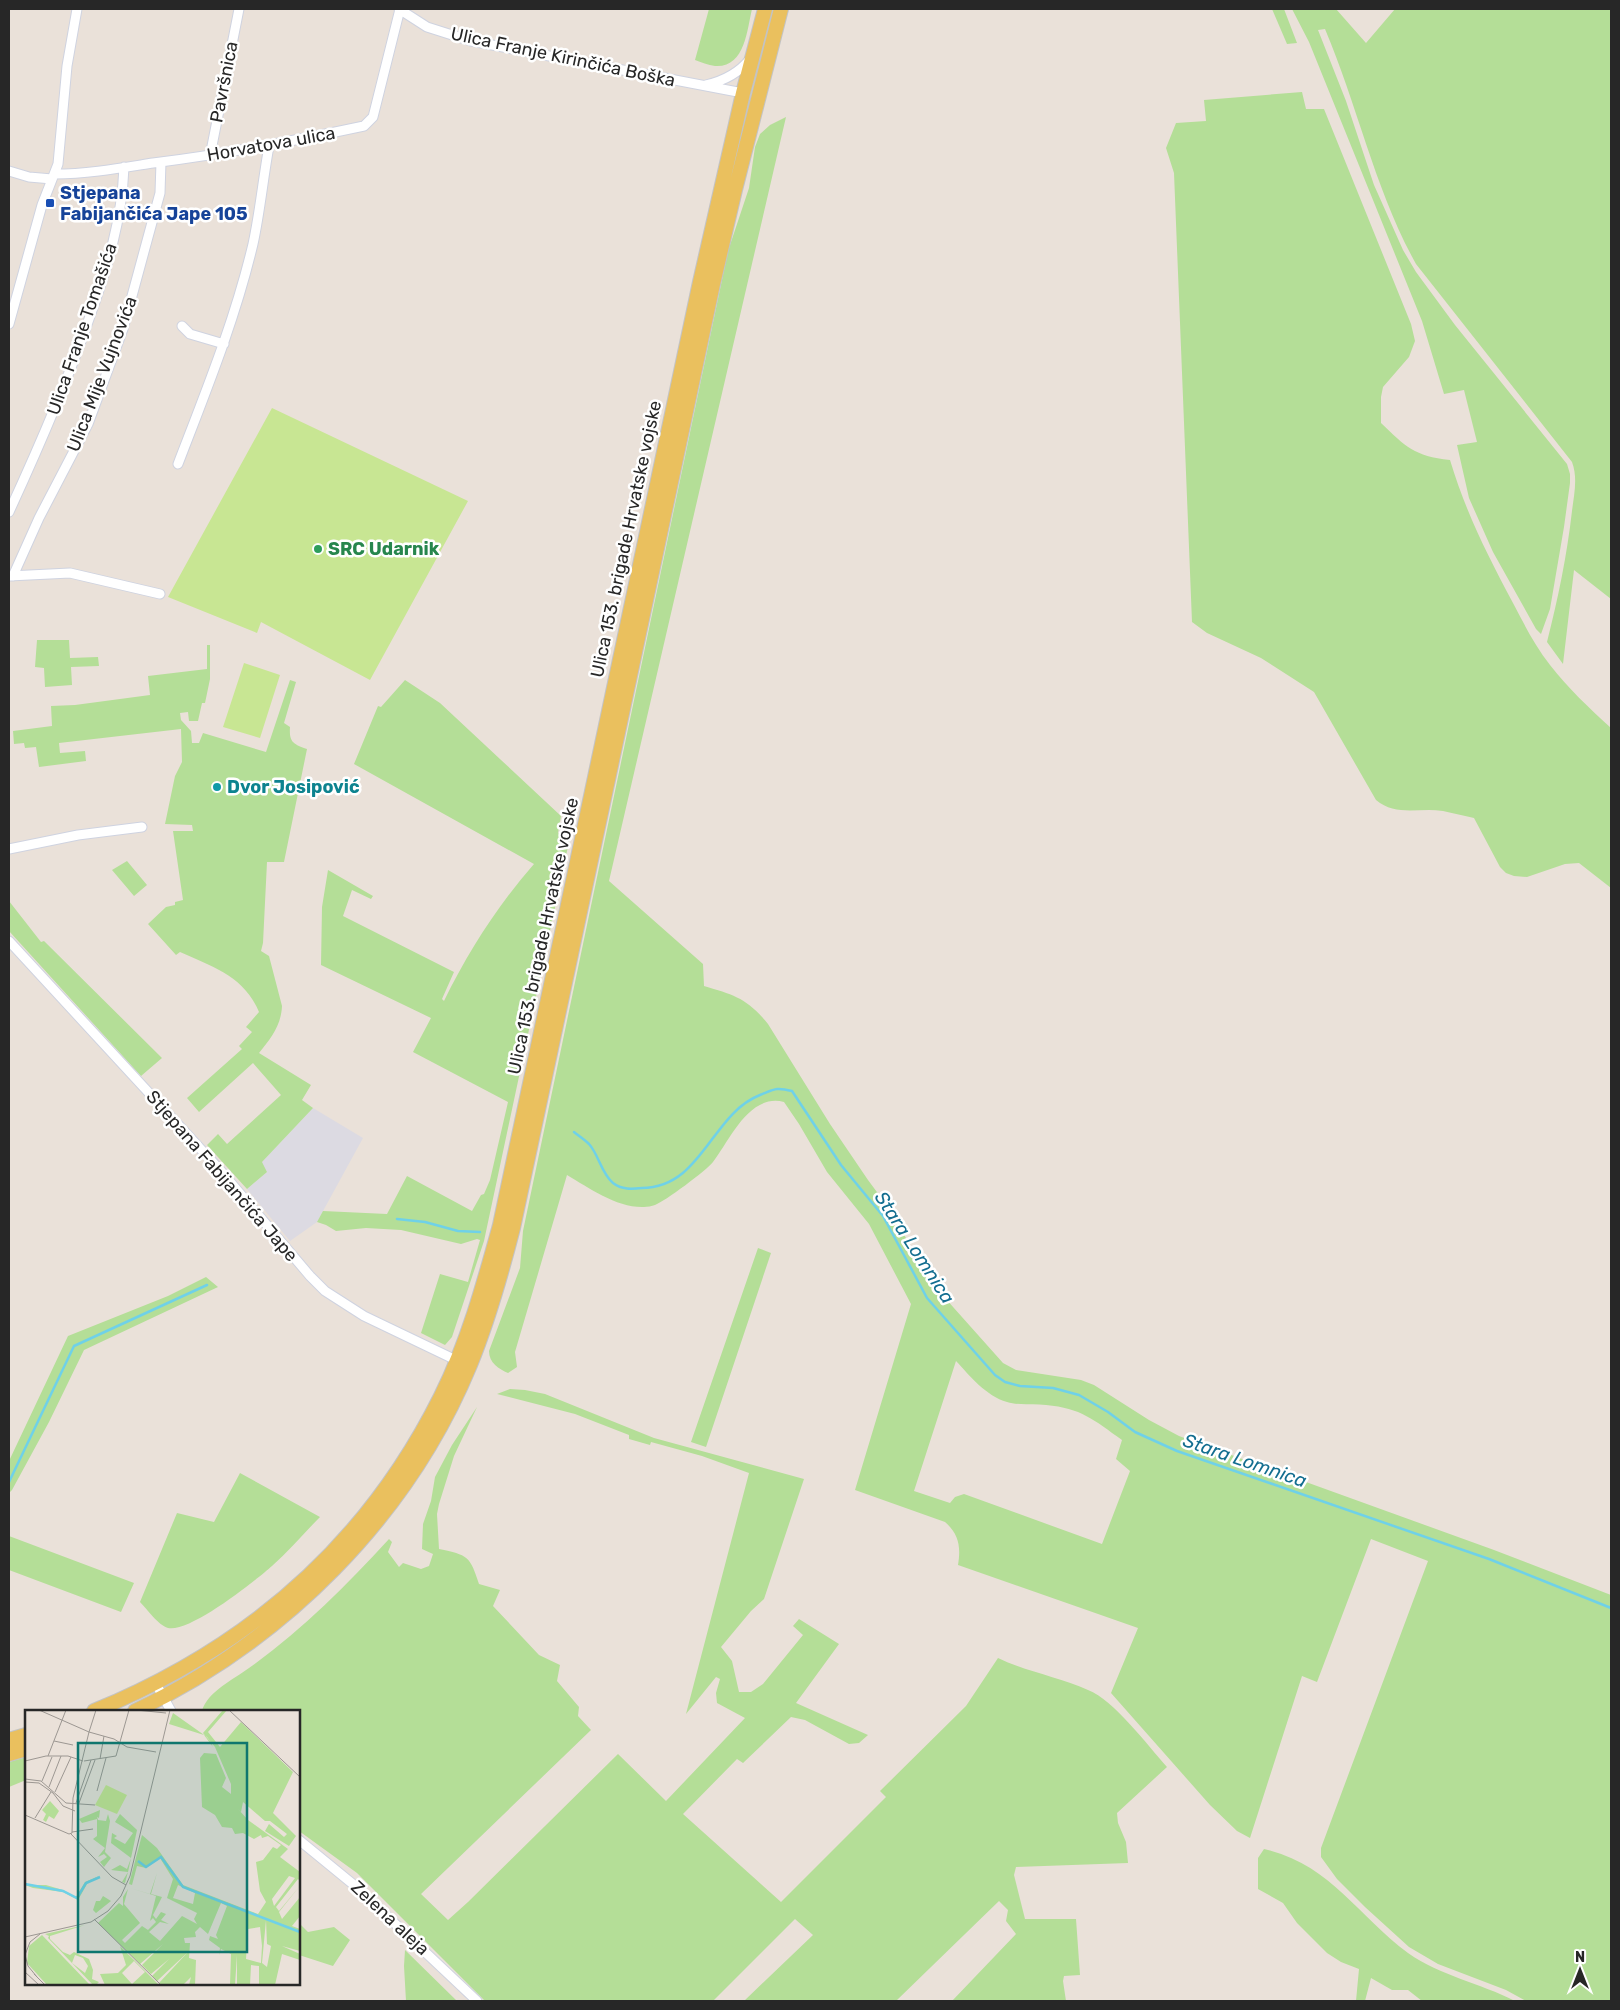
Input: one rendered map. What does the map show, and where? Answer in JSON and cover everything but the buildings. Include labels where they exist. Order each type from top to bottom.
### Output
[{"type":"main road","name":"Ulica 153. brigade Hrvatske vojske","points":[[96,1710],[156,1684],[208,1654],[256,1621],[310,1575],[340,1544],[402,1464],[436,1404],[463,1364],[500,1225],[698,292],[743,93],[765,9]]},
{"type":"main road","name":"Ulica 153. brigade Hrvatske vojske","points":[[137,1710],[209,1672],[246,1646],[288,1612],[349,1554],[388,1506],[414,1470],[435,1435],[498,1283],[513,1228],[714,284],[735,190],[781,9]]},
{"type":"main road","points":[[9,1740],[25,1735]]},
{"type":"main road","points":[[9,1754],[25,1749]]},
{"type":"street","points":[[9,324],[42,205],[58,164],[67,66],[77,9]]},
{"type":"street","name":"Pavršnica","points":[[210,156],[239,9]]},
{"type":"street","name":"Horvatova ulica","points":[[9,171],[29,177],[87,173],[269,146],[364,126],[373,117],[400,9]]},
{"type":"street","name":"Ulica Franje Kirinčića Boška","points":[[400,9],[428,27],[471,41],[743,93]]},
{"type":"street","points":[[704,86],[731,75],[746,64],[752,56]]},
{"type":"street","points":[[178,464],[224,344],[253,242],[269,146]]},
{"type":"street","name":"Ulica Mije Vujnovića","points":[[11,576],[88,424],[123,329],[160,193],[161,162]]},
{"type":"street","name":"Ulica Franje Tomašića","points":[[9,512],[68,379],[106,272],[123,198],[124,167]]},
{"type":"street","points":[[182,326],[190,334],[224,344]]},
{"type":"street","points":[[11,576],[70,573],[160,594]]},
{"type":"street","points":[[9,849],[96,832],[142,827]]},
{"type":"street","name":"Stjepana Fabijančića Jape","points":[[9,941],[220,1170],[325,1291],[364,1316],[463,1364]]},
{"type":"street","points":[[156,1684],[169,1710]]},
{"type":"street","name":"Zelena aleja","points":[[300,1841],[354,1885],[477,2001]]},
{"type":"shaded area","points":[[313,1108],[363,1138],[317,1222],[290,1241],[247,1189],[267,1172],[261,1163]]},
{"type":"green space","points":[[709,9],[752,9],[743,46],[733,61],[725,65],[715,66],[695,60]]},
{"type":"green space","points":[[1272,9],[1284,9],[1297,43],[1287,44]]},
{"type":"green space","points":[[1292,9],[1336,9],[1366,43],[1395,9],[1611,9],[1611,599],[1574,570],[1563,664],[1547,642],[1562,577],[1570,527],[1575,486],[1572,462],[1416,264],[1389,207],[1325,29],[1318,30],[1346,101],[1374,185],[1403,250],[1416,272],[1455,325],[1567,464],[1570,483],[1564,527],[1550,609],[1541,634],[1536,629],[1493,552],[1469,498],[1457,445],[1477,442],[1464,390],[1444,394],[1422,321],[1309,42]]},
{"type":"green space","points":[[1302,92],[1306,109],[1324,109],[1411,324],[1415,341],[1409,357],[1383,387],[1381,423],[1411,449],[1428,456],[1450,460],[1478,533],[1503,585],[1535,643],[1564,682],[1611,728],[1611,888],[1579,863],[1565,864],[1527,877],[1514,876],[1506,873],[1500,867],[1474,818],[1434,810],[1400,810],[1384,805],[1376,800],[1314,692],[1261,658],[1207,633],[1192,622],[1174,173],[1166,148],[1176,123],[1206,121],[1204,100]]},
{"type":"green space","points":[[786,117],[609,881],[703,964],[704,986],[724,992],[746,1003],[768,1024],[830,1124],[894,1215],[921,1267],[937,1289],[1003,1363],[1016,1370],[1081,1380],[1094,1385],[1149,1420],[1179,1436],[1494,1550],[1611,1595],[1611,2001],[1526,2001],[1506,1990],[1438,1964],[1409,1947],[1365,1907],[1337,1879],[1321,1857],[1321,1848],[1428,1561],[1371,1539],[1317,1682],[1302,1676],[1250,1838],[1237,1831],[1210,1805],[1111,1693],[1138,1628],[958,1565],[958,1541],[953,1531],[945,1522],[855,1490],[911,1304],[869,1224],[827,1172],[784,1102],[772,1101],[761,1104],[751,1111],[742,1120],[709,1166],[676,1192],[655,1205],[644,1207],[614,1201],[567,1175],[515,1352],[517,1367],[508,1373],[498,1367],[489,1355],[520,1268],[523,1231],[728,251],[749,188],[755,147],[760,134],[770,125]],"holes":[[[956,1361],[979,1385],[999,1399],[1016,1404],[1041,1404],[1069,1409],[1087,1416],[1122,1440],[1116,1459],[1130,1471],[1102,1544],[964,1494],[955,1497],[950,1503],[914,1491]]]},
{"type":"green space","name":"SRC Udarnik","points":[[272,408],[468,501],[370,680],[261,622],[257,633],[168,597]]},
{"type":"green space","points":[[37,640],[69,640],[70,658],[98,657],[99,666],[71,667],[72,685],[45,687],[44,668],[35,667]]},
{"type":"green space","points":[[207,645],[210,645],[210,679],[205,703],[202,703],[198,721],[189,721],[188,712],[180,713],[181,720],[191,731],[192,743],[199,743],[203,733],[266,752],[290,680],[296,682],[284,723],[290,727],[290,736],[293,742],[307,749],[284,862],[267,862],[261,951],[269,956],[282,1006],[280,1020],[271,1037],[259,1053],[311,1085],[302,1100],[313,1108],[262,1162],[267,1172],[247,1189],[207,1145],[218,1134],[227,1144],[281,1095],[253,1063],[199,1112],[187,1098],[242,1049],[239,1046],[252,1032],[246,1027],[259,1012],[253,1000],[236,981],[216,968],[180,952],[176,955],[148,924],[166,907],[175,905],[175,902],[183,900],[173,831],[193,831],[192,825],[165,824],[175,776],[182,762],[181,729],[59,743],[60,753],[85,751],[86,761],[39,767],[36,747],[25,748],[24,743],[14,744],[13,731],[52,726],[51,706],[75,705],[150,695],[148,676],[207,669]]},
{"type":"green space","points":[[244,663],[280,675],[260,738],[223,727]]},
{"type":"green space","points":[[405,680],[440,703],[561,816],[558,833],[570,837],[484,1241],[452,1337],[445,1345],[421,1333],[440,1274],[468,1282],[480,1240],[477,1239],[461,1244],[401,1230],[366,1228],[336,1231],[317,1222],[323,1211],[387,1214],[407,1176],[472,1211],[481,1195],[484,1194],[490,1180],[508,1102],[413,1052],[431,1018],[321,965],[322,907],[328,870],[373,896],[371,899],[352,890],[343,916],[454,972],[442,999],[444,1001],[484,930],[534,864],[354,764],[378,706],[381,707]]},
{"type":"green space","points":[[127,861],[147,885],[134,896],[112,870]]},
{"type":"green space","points":[[9,901],[41,942],[44,941],[162,1058],[141,1076],[9,931]]},
{"type":"green space","points":[[758,1248],[771,1253],[706,1447],[691,1442]]},
{"type":"green space","points":[[206,1277],[218,1287],[84,1350],[49,1422],[9,1493],[9,1461],[68,1336],[168,1296]]},
{"type":"green space","points":[[510,1389],[545,1394],[654,1438],[804,1479],[764,1599],[751,1611],[721,1647],[732,1661],[739,1692],[751,1692],[763,1684],[803,1635],[793,1626],[799,1619],[839,1644],[796,1703],[868,1735],[859,1743],[849,1744],[805,1720],[791,1717],[743,1763],[737,1759],[683,1814],[781,1902],[886,1797],[880,1791],[966,1706],[998,1658],[1066,1681],[1098,1695],[1130,1724],[1167,1767],[1117,1813],[1118,1823],[1126,1842],[1128,1863],[1016,1867],[1014,1875],[1025,1919],[1076,1919],[1080,1975],[1064,1976],[1066,2001],[952,2001],[1016,1934],[1006,1921],[1008,1910],[999,1901],[896,2001],[744,2001],[813,1935],[795,1919],[713,2001],[485,2001],[357,1873],[300,1832],[300,1710],[202,1710],[209,1698],[222,1686],[268,1654],[305,1624],[389,1539],[392,1542],[388,1552],[399,1567],[403,1563],[421,1569],[429,1566],[433,1554],[422,1549],[423,1524],[431,1501],[435,1477],[452,1445],[477,1407],[454,1456],[439,1504],[437,1514],[439,1549],[462,1555],[470,1562],[479,1584],[500,1590],[493,1606],[539,1655],[560,1665],[557,1681],[579,1707],[578,1716],[591,1730],[421,1894],[448,1920],[618,1754],[666,1801],[745,1718],[717,1703],[716,1693],[720,1679],[716,1677],[686,1714],[749,1473],[702,1456],[651,1442],[650,1445],[629,1439],[629,1435],[575,1414],[497,1394]]},
{"type":"green space","points":[[240,1473],[320,1517],[272,1566],[252,1583],[206,1615],[191,1623],[168,1628],[157,1620],[140,1602],[177,1513],[214,1522]]},
{"type":"green space","points":[[9,1536],[134,1583],[121,1612],[9,1570]]},
{"type":"green space","points":[[25,1757],[25,1780],[9,1787],[9,1762]]},
{"type":"green space","points":[[1264,1849],[1287,1856],[1325,1878],[1390,1938],[1421,1961],[1447,1974],[1515,2001],[1422,2001],[1408,1990],[1392,1990],[1371,1978],[1365,2001],[1356,2001],[1359,1969],[1341,1962],[1327,1953],[1297,1923],[1283,1903],[1258,1889],[1258,1858]]},
{"type":"green space","points":[[300,1924],[308,1932],[334,1927],[350,1940],[333,1966],[300,1955]]},
{"type":"green space","points":[[405,1950],[457,2001],[406,2001]]},
{"type":"waterway","name":"Stara Lomnica","points":[[574,1132],[589,1144],[609,1179],[616,1185],[631,1189],[662,1185],[679,1176],[693,1164],[729,1118],[743,1104],[772,1090],[792,1091],[841,1165],[883,1216],[927,1298],[995,1375],[1005,1382],[1020,1386],[1053,1388],[1079,1395],[1108,1412],[1135,1432],[1177,1451],[1489,1559],[1611,1608]]},
{"type":"waterway","points":[[397,1219],[425,1222],[458,1231],[480,1232]]},
{"type":"waterway","points":[[9,1482],[74,1346],[207,1285]]},
{"type":"place","name":"Stjepana Fabijančića Jape 105","points":[[50,203]]},
{"type":"place","name":"SRC Udarnik","points":[[318,549]]},
{"type":"place","name":"Dvor Josipović","points":[[217,787]]}]
